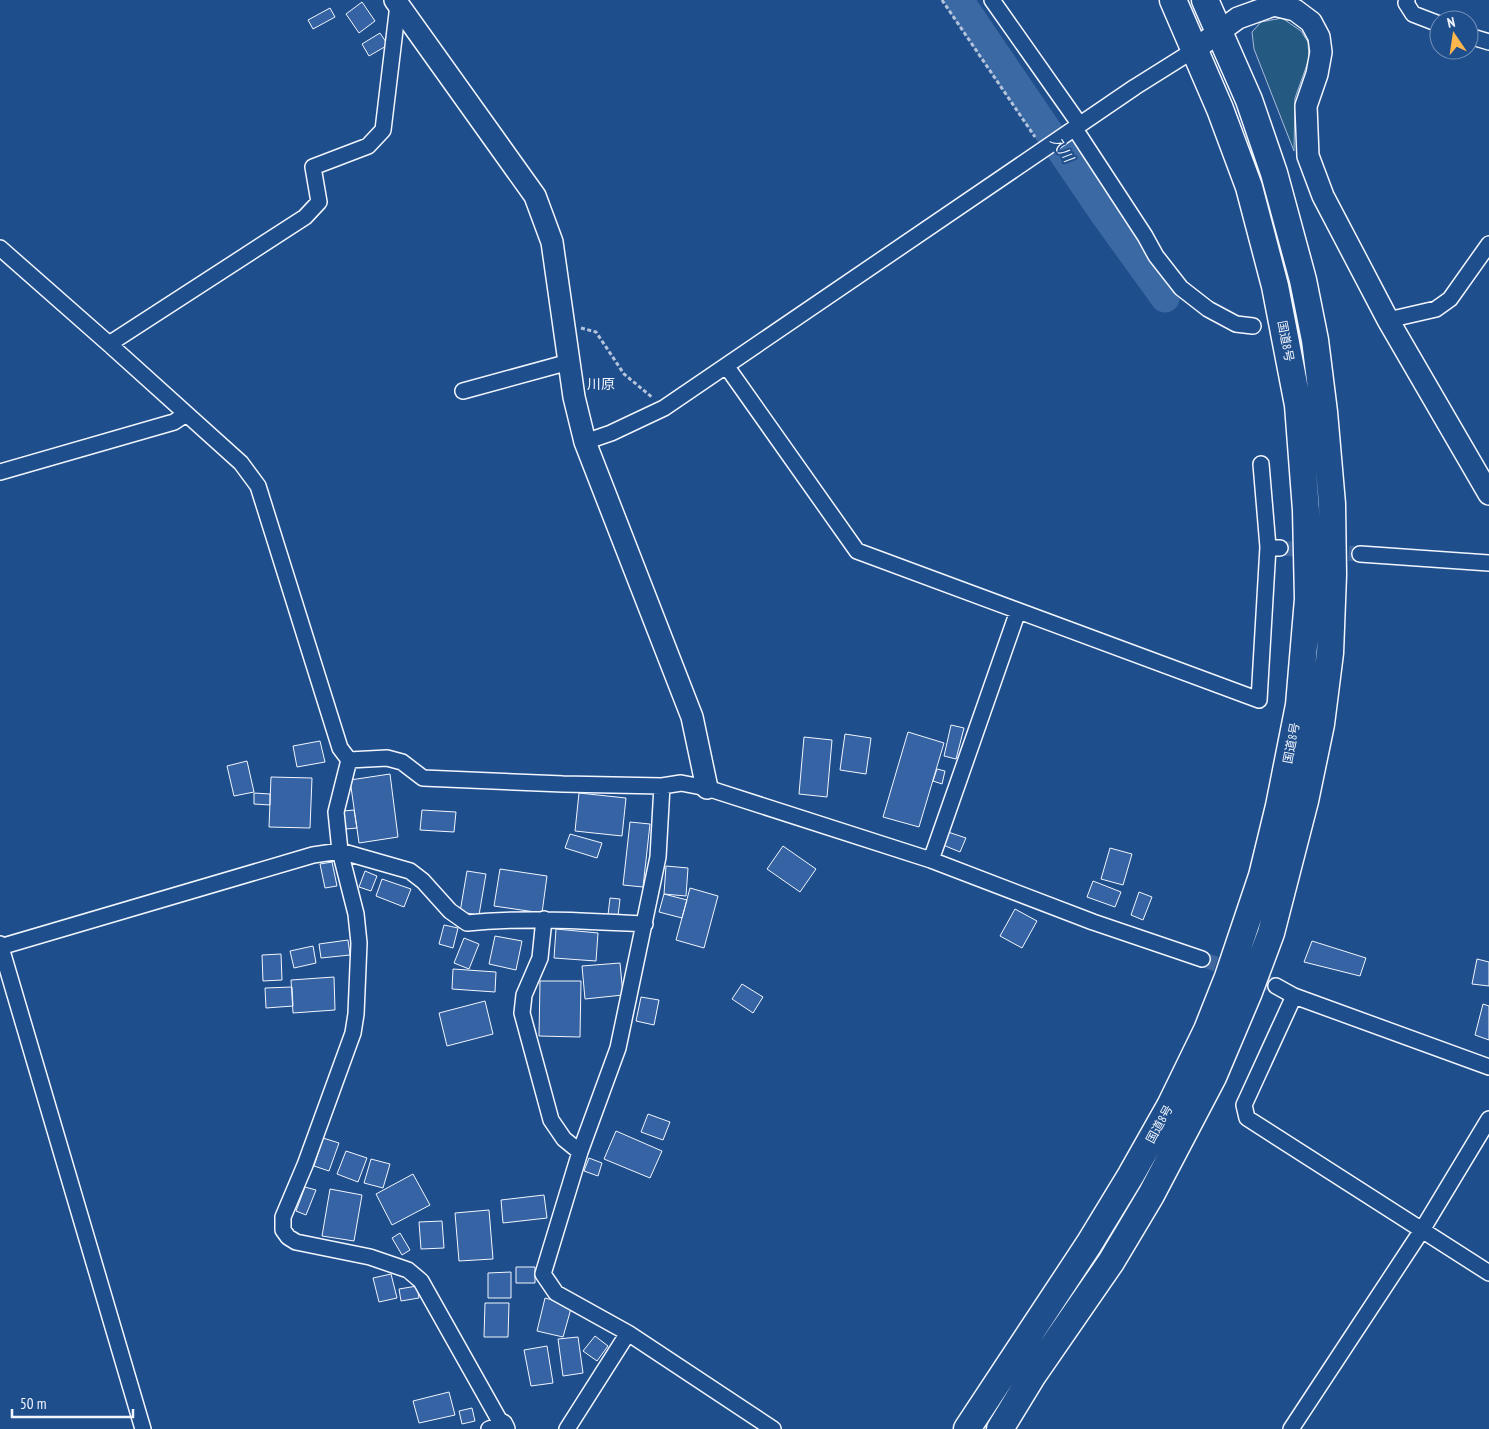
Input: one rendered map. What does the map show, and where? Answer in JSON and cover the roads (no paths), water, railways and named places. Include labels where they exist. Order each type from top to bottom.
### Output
[{"type":"highway","name":"国道8号","points":[[967,1429],[1089,1244],[1126,1183],[1170,1106],[1206,1030],[1228,977],[1262,876],[1279,806],[1299,705],[1308,599],[1306,510],[1298,405],[1275,286],[1249,187],[1220,109],[1173,0]]},
{"type":"highway","name":"国道8号","points":[[1000,1429],[1033,1375],[1111,1262],[1151,1195],[1213,1076],[1249,992],[1271,933],[1305,801],[1322,724],[1330,644],[1333,575],[1332,504],[1324,412],[1315,340],[1303,280],[1274,173],[1249,100],[1220,30],[1205,0]]},
{"type":"street","points":[[992,0],[1077,127],[1156,256],[1181,288],[1208,309],[1236,324],[1253,326]]},
{"type":"street","points":[[1407,0],[1406,3],[1413,14],[1429,20]]},
{"type":"street","points":[[396,2],[535,196],[552,242],[574,397],[584,442],[692,717],[707,788]]},
{"type":"street","points":[[109,344],[305,217],[319,202],[314,167],[368,146],[383,130],[396,2]]},
{"type":"street","points":[[584,442],[611,433],[664,408],[727,367],[1136,87],[1194,50],[1238,18],[1274,5],[1297,5],[1311,22],[1319,37],[1321,52],[1317,74],[1306,106],[1308,156],[1323,196],[1388,320],[1489,494]]},
{"type":"street","points":[[1388,320],[1436,309],[1450,299],[1489,244]]},
{"type":"street","points":[[0,248],[241,463],[258,486],[340,748],[349,760]]},
{"type":"street","points":[[463,390],[569,362]]},
{"type":"street","points":[[727,367],[857,551],[1259,700],[1274,547],[1261,464]]},
{"type":"street","points":[[0,472],[174,422],[186,414]]},
{"type":"street","points":[[1360,554],[1489,563]]},
{"type":"street","points":[[931,860],[1018,611]]},
{"type":"street","points":[[349,760],[387,758],[402,762],[423,778],[662,786],[681,783],[707,788],[931,860],[1093,922],[1202,959]]},
{"type":"street","points":[[349,760],[336,812],[340,851],[356,914],[359,943],[356,1014],[352,1033],[305,1166],[283,1217],[283,1230],[288,1237],[296,1242],[370,1257],[408,1270],[421,1281],[498,1428]]},
{"type":"street","points":[[662,786],[658,857],[618,1048],[580,1152],[543,1274],[556,1293],[628,1333],[773,1429]]},
{"type":"street","points":[[143,1429],[0,946],[313,855],[340,851],[410,870],[423,881],[450,911],[467,923],[502,919],[544,919],[645,924]]},
{"type":"street","points":[[544,919],[540,958],[524,995],[522,1013],[551,1120],[564,1139],[580,1152]]},
{"type":"street","points":[[1276,986],[1294,996],[1489,1067]]},
{"type":"street","points":[[1294,996],[1244,1105],[1247,1118],[1489,1274]]},
{"type":"street","points":[[1291,1429],[1422,1230],[1489,1119]]},
{"type":"street","points":[[567,1429],[628,1333]]},
{"type":"waterway","name":"入川","points":[[959,0],[1105,215],[1165,298]]},
{"type":"tunnel","points":[[1280,548],[1360,554]]},
{"type":"tunnel","points":[[1202,959],[1276,986]]},
{"type":"district","name":"川原","points":[[601,384]]}]
